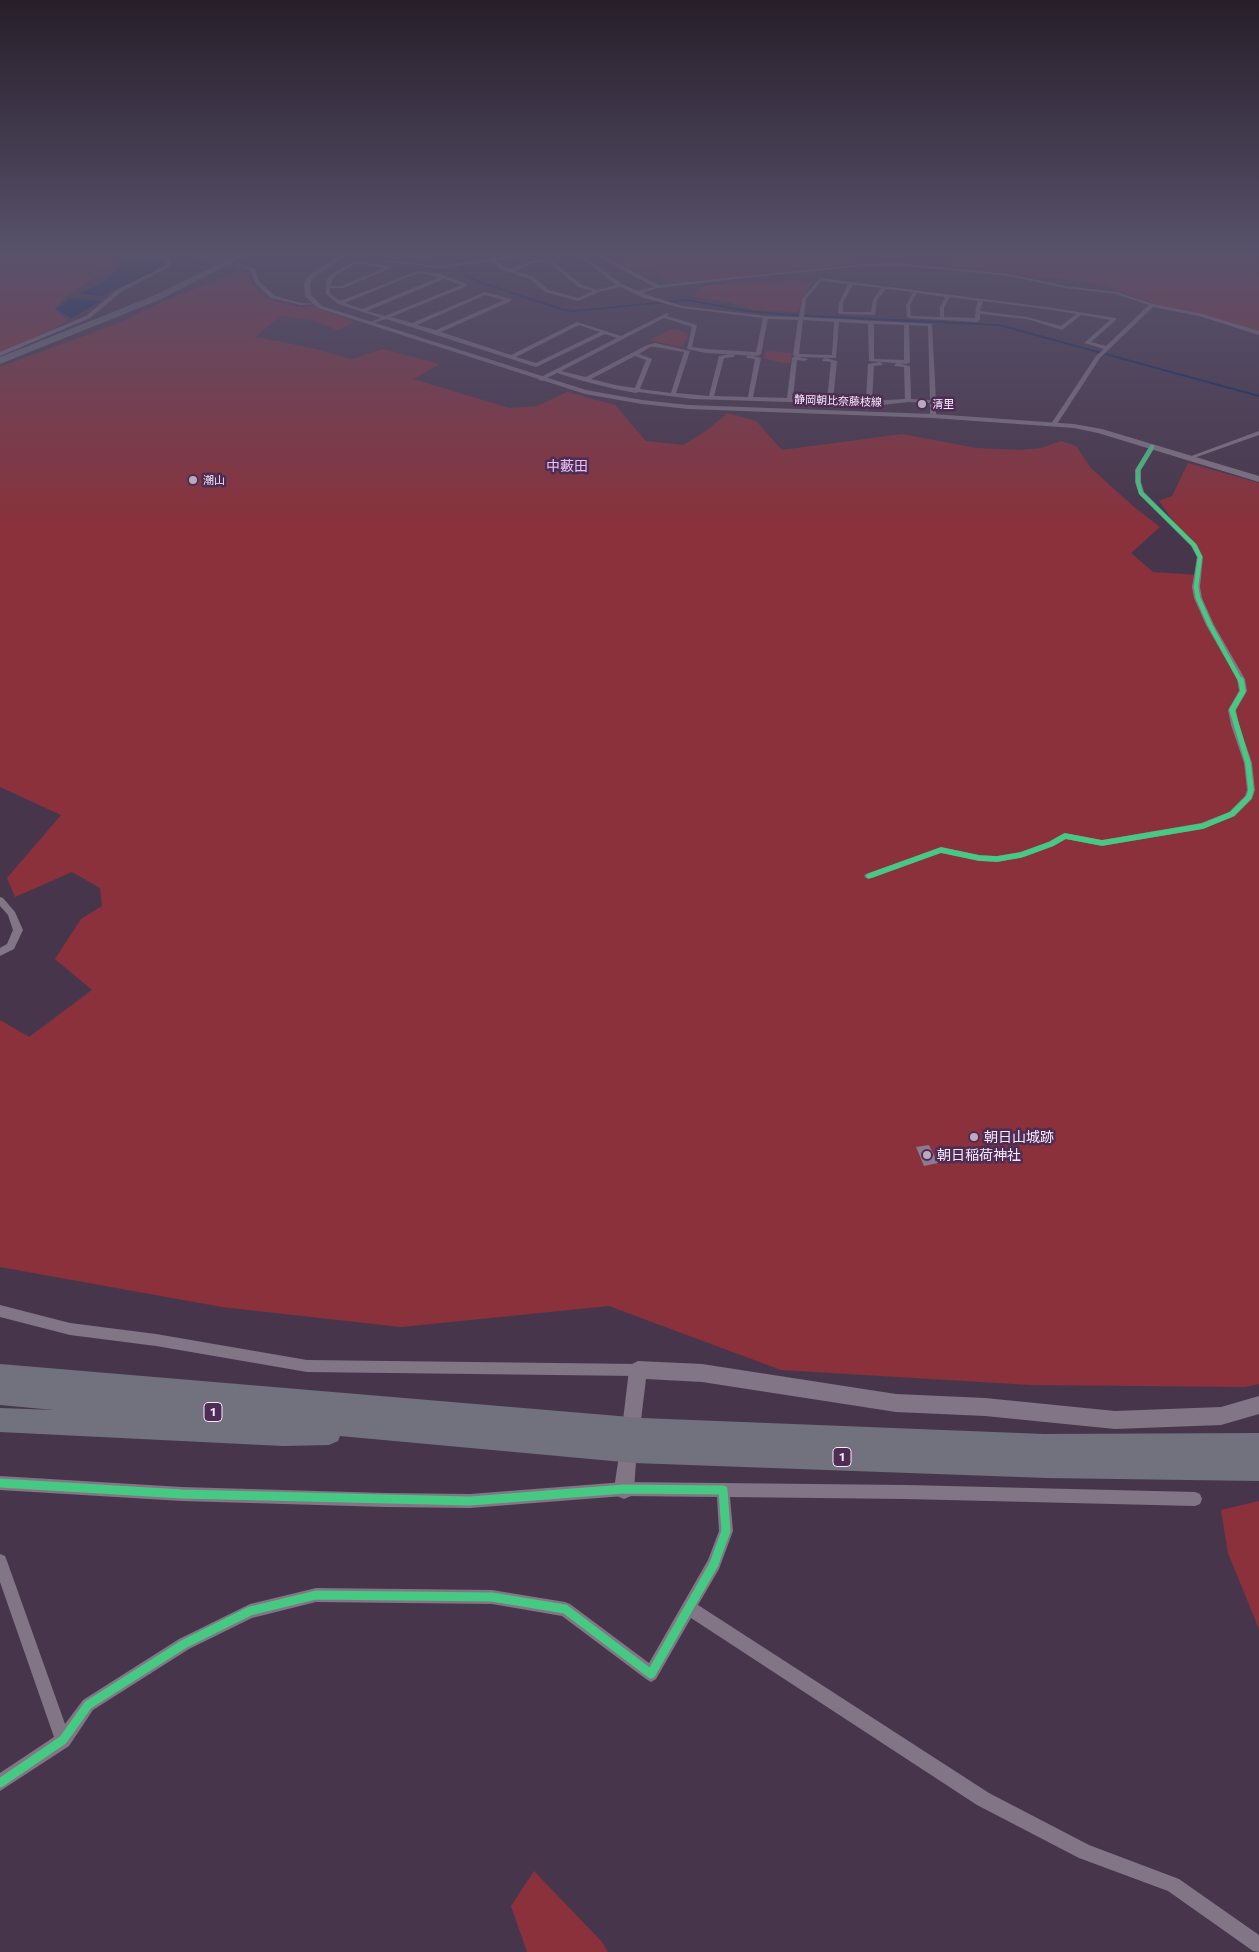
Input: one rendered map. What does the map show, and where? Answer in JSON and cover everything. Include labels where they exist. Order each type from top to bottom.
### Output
[{"type":"highway","points":[[0,361],[34,347]]},
{"type":"highway","points":[[0,1369],[83,1384]]},
{"type":"highway","points":[[0,1376],[642,1432],[1044,1447],[1259,1446]]},
{"type":"highway","name":"1","points":[[0,1393],[634,1450],[1047,1465],[1259,1468]]},
{"type":"highway","points":[[0,1420],[283,1433],[425,1431]]},
{"type":"main road","name":"静岡朝比奈藤枝線","points":[[445,347],[585,392],[670,406],[933,416],[1054,424],[1099,431],[1259,479]]},
{"type":"main road","points":[[632,1420],[638,1370],[702,1373],[896,1403],[985,1407],[1115,1420],[1221,1416],[1259,1405]]},
{"type":"main road","points":[[624,1489],[627,1462]]},
{"type":"street","points":[[0,354],[16,347]]},
{"type":"street","points":[[482,347],[536,365],[573,347]]},
{"type":"street","points":[[512,357],[532,347]]},
{"type":"street","points":[[542,379],[603,347]]},
{"type":"street","points":[[585,380],[647,347]]},
{"type":"street","points":[[666,347],[687,351],[673,395]]},
{"type":"street","points":[[689,347],[706,351],[758,354],[759,347]]},
{"type":"street","points":[[797,347],[796,355],[834,357],[835,347]]},
{"type":"street","points":[[871,347],[871,360],[907,362],[907,347]]},
{"type":"street","points":[[931,347],[933,416]]},
{"type":"street","points":[[1096,347],[1104,351]]},
{"type":"street","points":[[1054,424],[1108,347]]},
{"type":"street","points":[[635,354],[649,359],[636,391]]},
{"type":"street","points":[[711,398],[722,356],[758,358],[750,399]]},
{"type":"street","points":[[790,400],[795,358],[834,361],[830,401]]},
{"type":"street","points":[[869,402],[871,364],[907,366],[908,400]]},
{"type":"street","points":[[557,371],[585,380],[636,391],[673,395],[711,398],[882,403],[908,400],[933,402]]},
{"type":"street","points":[[1189,458],[1259,433]]},
{"type":"street","points":[[869,876],[941,850],[978,858],[997,858],[1021,855],[1051,844],[1065,836],[1102,843],[1203,826],[1232,814],[1249,797],[1251,790],[1248,763],[1232,710],[1243,691],[1242,679],[1210,625],[1198,598],[1196,587],[1200,556],[1194,545],[1141,493],[1138,482],[1138,470],[1152,447]]},
{"type":"street","points":[[0,900],[12,914],[18,930],[10,946],[0,952]]},
{"type":"street","points":[[0,1311],[70,1329],[156,1340],[307,1366],[638,1370]]},
{"type":"street","points":[[0,1482],[182,1494],[395,1500],[470,1501],[624,1489],[906,1492],[1195,1499]]},
{"type":"street","points":[[0,1783],[63,1740],[88,1704],[184,1644],[250,1611],[316,1595],[492,1597],[565,1608],[652,1674],[714,1564],[726,1531],[723,1490]]},
{"type":"street","points":[[0,1561],[63,1740]]},
{"type":"street","points":[[689,1608],[983,1799],[1085,1852],[1173,1885],[1259,1945]]},
{"type":"shaded area","points":[[0,347],[16,347],[0,355]]},
{"type":"shaded area","points":[[54,347],[307,347],[352,359],[383,349],[440,364],[413,379],[509,408],[537,406],[567,392],[615,405],[646,441],[683,445],[703,433],[728,413],[756,421],[782,450],[902,434],[976,448],[1019,450],[1041,448],[1061,441],[1076,446],[1091,468],[1134,507],[1160,527],[1131,553],[1153,572],[1198,575],[1200,558],[1159,501],[1172,496],[1188,463],[1259,483],[1259,1384],[1245,1387],[1031,1385],[781,1370],[609,1306],[401,1327],[222,1307],[0,1267],[0,1020],[29,1037],[92,990],[55,959],[81,919],[102,906],[100,888],[72,872],[15,897],[7,878],[61,815],[0,787],[0,367]]},
{"type":"shaded area","points":[[765,351],[792,353],[790,363],[781,363],[764,358]]},
{"type":"shaded area","points":[[1259,1501],[1259,1629],[1228,1553],[1221,1510]]},
{"type":"shaded area","points":[[534,1871],[602,1942],[608,1952],[527,1952],[511,1906]]},
{"type":"building","name":"朝日稲荷神社","points":[[929,1145],[938,1163],[924,1166],[916,1147]]},
{"type":"waterway","points":[[1080,347],[1259,396]]},
{"type":"cycle path","points":[[869,876],[941,850],[979,858],[997,859],[1021,855],[1051,844],[1065,836],[1102,843],[1203,826],[1232,814],[1249,797],[1251,790],[1248,763],[1232,710],[1243,691],[1241,679],[1210,625],[1198,598],[1196,587],[1200,557],[1194,545],[1141,493],[1138,482],[1138,470],[1152,447]]},
{"type":"cycle path","points":[[0,1483],[182,1494],[470,1501],[624,1489],[723,1490],[726,1531],[714,1564],[651,1674],[565,1609],[492,1597],[316,1595],[250,1611],[184,1644],[88,1705],[63,1740],[0,1783]]},
{"type":"place","name":"清里","points":[[922,404]]},
{"type":"place","name":"潮山","points":[[193,480]]},
{"type":"place","name":"朝日山城跡","points":[[974,1137]]},
{"type":"place","name":"朝日稲荷神社","points":[[927,1155]]},
{"type":"district","name":"中藪田","points":[[567,466]]}]
